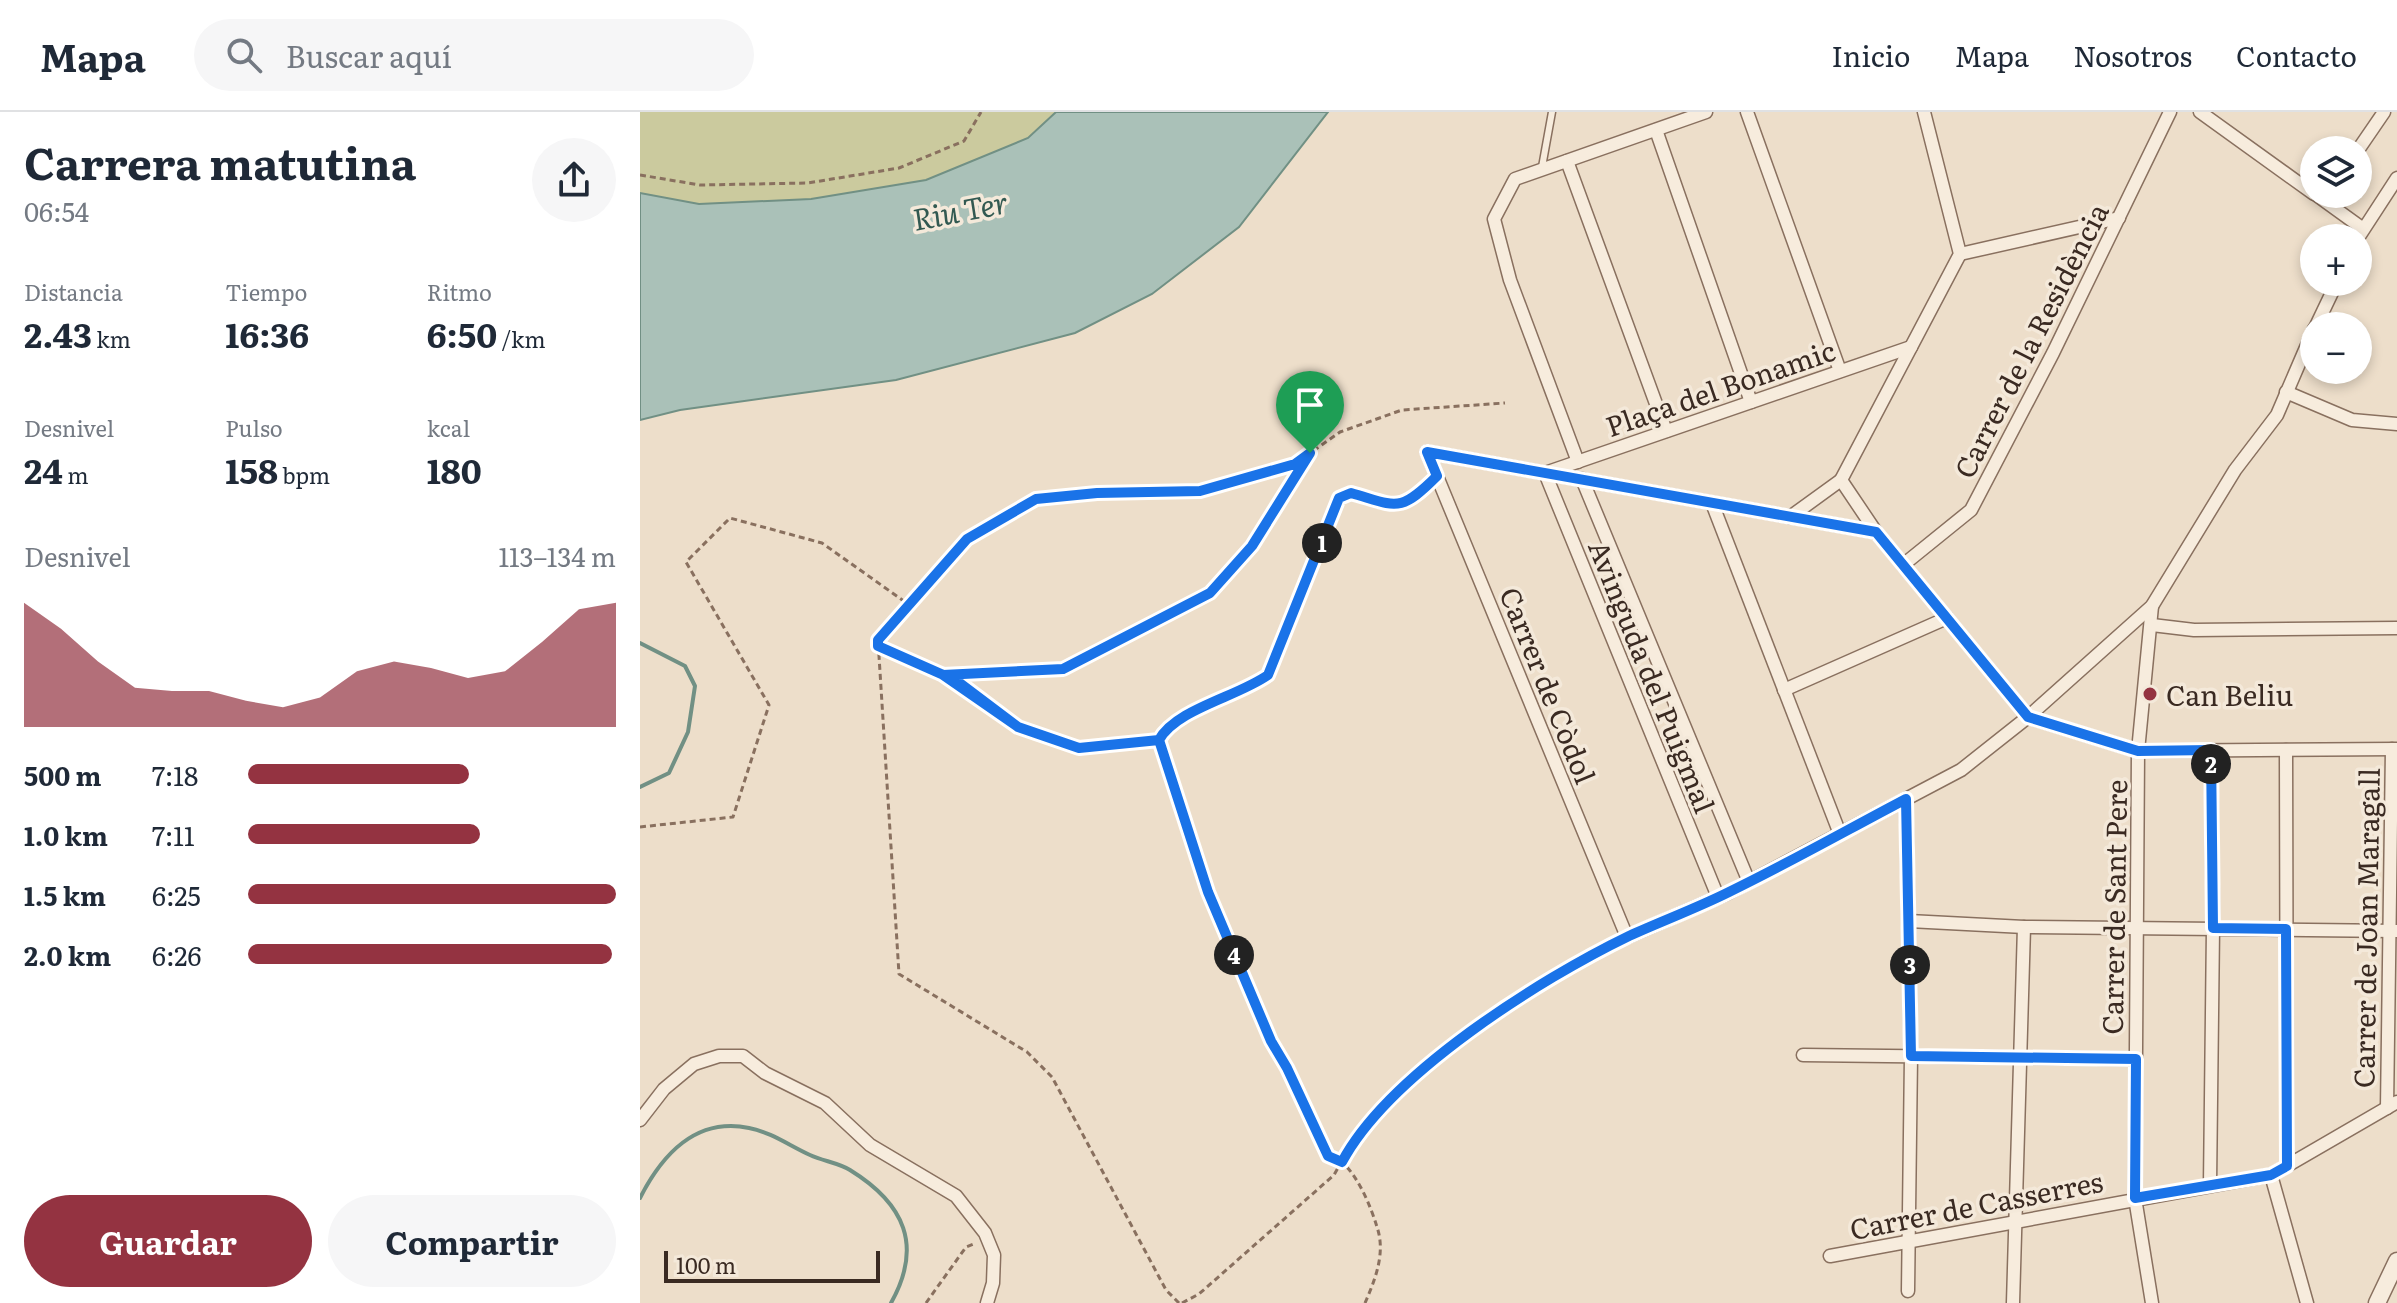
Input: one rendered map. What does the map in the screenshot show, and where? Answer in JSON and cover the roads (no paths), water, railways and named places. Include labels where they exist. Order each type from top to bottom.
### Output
[{"type":"street","points":[[1578,462],[1510,280],[1494,219],[1515,179],[1706,112]]},
{"type":"street","points":[[1747,112],[1840,371]]},
{"type":"street","points":[[1790,517],[1841,480],[1960,254],[1924,112]]},
{"type":"street","name":"Carrer de la Residència","points":[[1903,565],[1971,510],[2170,112]]},
{"type":"street","points":[[2200,112],[2300,182]]},
{"type":"street","points":[[2368,136],[2384,112]]},
{"type":"street","points":[[1656,130],[1751,402]]},
{"type":"street","points":[[1567,161],[1666,431]]},
{"type":"street","points":[[2366,224],[2397,178]]},
{"type":"street","points":[[2333,208],[2350,224]]},
{"type":"street","points":[[1960,254],[2119,218]]},
{"type":"street","name":"Plaça del Bonamic","points":[[1545,473],[1911,347]]},
{"type":"street","points":[[1718,897],[1961,770],[2028,717],[2152,606],[2235,470],[2277,415],[2300,361]]},
{"type":"street","points":[[2286,392],[2352,420],[2397,424]]},
{"type":"street","name":"Carrer de Còdol","points":[[1545,473],[1427,452],[1627,937],[1718,897]]},
{"type":"street","points":[[1545,473],[1876,532]]},
{"type":"street","name":"Avinguda del Puigmal","points":[[1545,473],[1718,897]]},
{"type":"street","name":"Avinguda del Puigmal","points":[[1582,479],[1749,882]]},
{"type":"street","points":[[1841,480],[1876,532],[2028,717],[2138,751],[2395,749]]},
{"type":"street","points":[[1712,503],[1840,834]]},
{"type":"street","name":"Carrer de Sant Pere","points":[[2152,606],[2138,751],[2135,1198],[2152,1303]]},
{"type":"street","points":[[1784,690],[1947,618]]},
{"type":"street","points":[[2152,625],[2194,630],[2397,628]]},
{"type":"street","name":"Carrer de Joan Maragall","points":[[2392,1105],[2395,749]]},
{"type":"street","points":[[2210,1185],[2213,928],[2211,750]]},
{"type":"street","points":[[2286,750],[2287,1166]]},
{"type":"street","points":[[1906,799],[1911,1056],[1908,1291]]},
{"type":"street","points":[[1909,921],[2024,927],[2393,931]]},
{"type":"street","points":[[2013,1303],[2024,927]]},
{"type":"street","points":[[1803,1055],[2136,1059]]},
{"type":"street","points":[[640,1120],[664,1089],[694,1064],[719,1056],[743,1056],[765,1073],[825,1103],[870,1145],[956,1196],[987,1238],[994,1255],[993,1283],[987,1303]]},
{"type":"street","name":"Carrer de Casserres","points":[[1830,1256],[2271,1175],[2392,1105]]},
{"type":"street","points":[[2271,1175],[2307,1303]]},
{"type":"street","points":[[2377,1303],[2397,1261]]},
{"type":"lane","points":[[1541,170],[1552,112]]},
{"type":"water","name":"Riu Ter","points":[[1056,112],[1328,112],[1239,227],[1152,294],[1075,333],[896,380],[680,410],[640,420],[640,193],[699,204],[811,199],[926,180],[1028,138]]},
{"type":"waterway","points":[[640,643],[685,666],[695,686],[688,732],[669,773],[640,787]]},
{"type":"waterway","points":[[640,1198],[670,1154],[697,1134],[730,1126],[765,1133],[850,1170],[869,1183],[896,1212],[907,1245],[901,1282],[891,1303]]},
{"type":"place","name":"Can Beliu","points":[[2150,694]]}]
